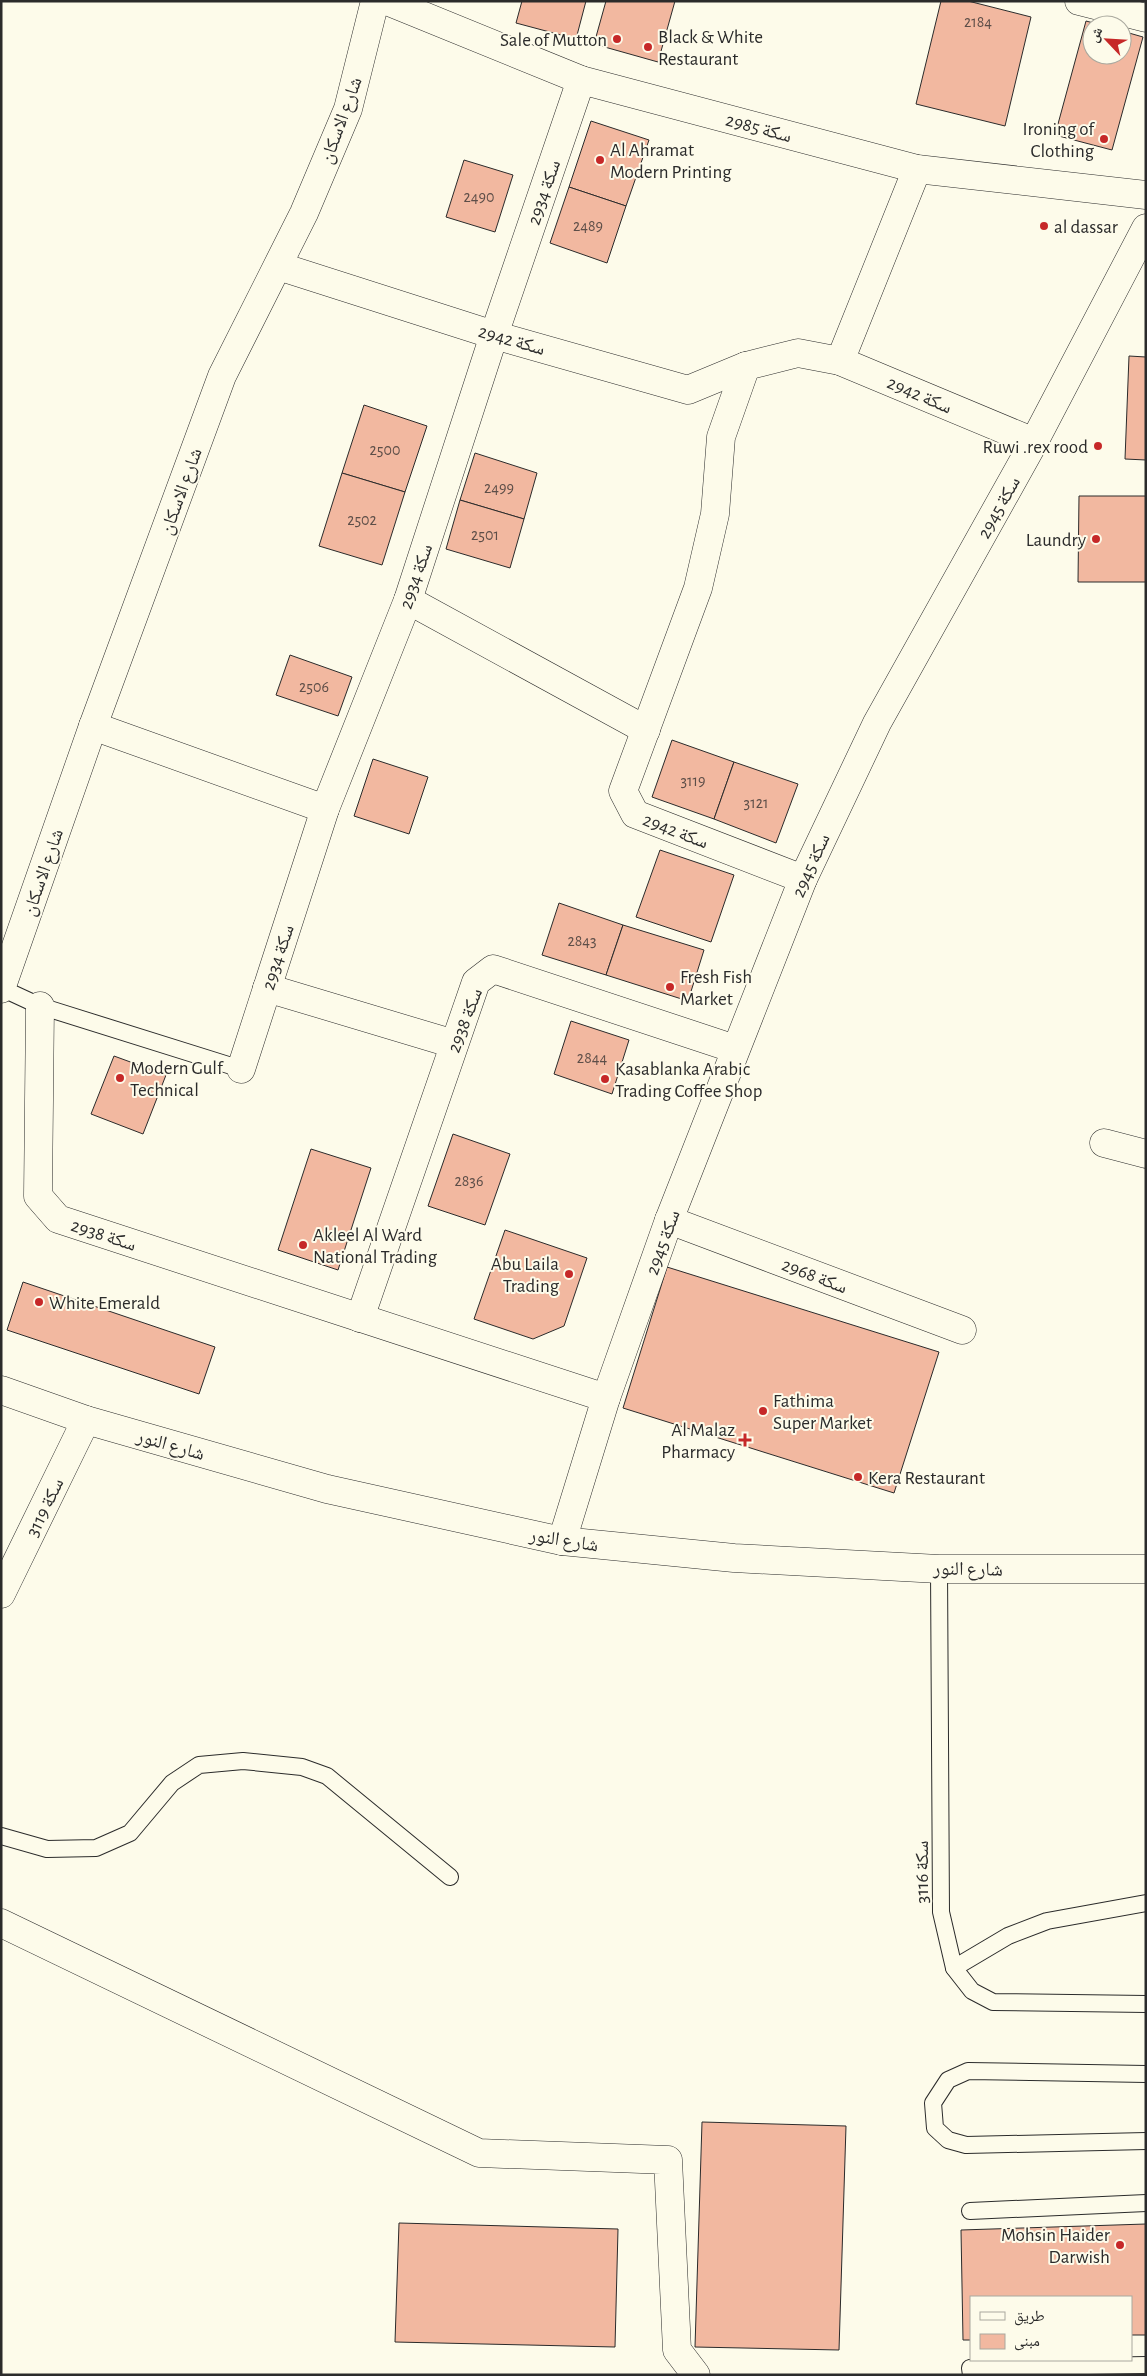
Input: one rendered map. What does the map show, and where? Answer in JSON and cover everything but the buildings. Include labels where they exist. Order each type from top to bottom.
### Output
[{"type":"street","name":"شارع الاسكان","points":[[2,988],[94,726],[222,376],[304,213],[348,109],[375,1]]},
{"type":"street","name":"سكة 2985","points":[[387,1],[581,80],[917,169],[1146,195]]},
{"type":"street","points":[[1079,1],[1146,18]]},
{"type":"street","name":"سكة 2934","points":[[241,1069],[325,809],[408,600],[494,334],[581,80]]},
{"type":"street","points":[[840,361],[917,169]]},
{"type":"street","name":"سكة 2945","points":[[562,1541],[606,1398],[669,1220],[803,879],[877,723],[1034,442],[1146,228]]},
{"type":"street","name":"سكة 2942","points":[[278,266],[494,334],[688,390],[746,366],[798,352],[840,361],[1034,442]]},
{"type":"street","name":"سكة 2942","points":[[746,366],[721,437],[715,514],[698,588],[623,791],[634,814],[803,879]]},
{"type":"street","points":[[408,600],[646,730]]},
{"type":"street","points":[[94,726],[325,809]]},
{"type":"street","name":"سكة 2938","points":[[360,1318],[476,982],[493,969],[735,1049]]},
{"type":"street","points":[[267,988],[454,1044]]},
{"type":"street","name":"سكة 2938","points":[[40,1006],[38,1196],[58,1219],[606,1398]]},
{"type":"street","points":[[1104,1143],[1146,1154]]},
{"type":"street","name":"سكة 2968","points":[[669,1220],[962,1330]]},
{"type":"street","name":"شارع النور","points":[[1,1390],[86,1420],[327,1489],[562,1541],[734,1558],[939,1569],[1146,1569]]},
{"type":"street","name":"سكة 3119","points":[[1,1594],[86,1420]]},
{"type":"street","points":[[1,1923],[479,2153],[668,2160],[677,2350],[696,2375]]},
{"type":"lane","points":[[2,988],[40,1006],[241,1069]]},
{"type":"lane","name":"سكة 3116","points":[[939,1569],[941,1912],[954,1968],[972,1991],[993,2002],[1146,2004]]},
{"type":"lane","points":[[1,1836],[47,1849],[96,1848],[130,1833],[172,1783],[199,1765],[243,1760],[302,1767],[327,1776],[450,1877]]},
{"type":"lane","points":[[954,1968],[1008,1936],[1047,1921],[1146,1903]]},
{"type":"lane","points":[[1146,2074],[968,2071],[948,2080],[933,2103],[935,2128],[948,2140],[966,2145],[1146,2141]]},
{"type":"lane","points":[[970,2212],[1146,2203]]},
{"type":"lane","points":[[970,2375],[970,2368],[1146,2365]]},
{"type":"place","name":"Sale of Mutton","points":[[617,39]]},
{"type":"place","name":"Black & White Restaurant","points":[[648,47]]},
{"type":"place","name":"Ironing of Clothing","points":[[1104,139]]},
{"type":"place","name":"Al Ahramat Modern Printing","points":[[600,160]]},
{"type":"place","name":"al dassar","points":[[1044,226]]},
{"type":"place","name":"Ruwi .rex rood","points":[[1098,446]]},
{"type":"place","name":"Laundry","points":[[1096,539]]},
{"type":"place","name":"Fresh Fish Market","points":[[670,987]]},
{"type":"place","name":"Modern Gulf Technical","points":[[120,1078]]},
{"type":"place","name":"Kasablanka Arabic Trading Coffee Shop","points":[[605,1079]]},
{"type":"place","name":"Akleel Al Ward National Trading","points":[[303,1245]]},
{"type":"place","name":"Abu Laila Trading","points":[[569,1274]]},
{"type":"place","name":"White Emerald","points":[[39,1302]]},
{"type":"place","name":"Fathima Super Market","points":[[763,1411]]},
{"type":"place","name":"Al Malaz Pharmacy","points":[[745,1440]]},
{"type":"place","name":"Kera Restaurant","points":[[858,1477]]},
{"type":"place","name":"Mohsin Haider Darwish","points":[[1120,2245]]}]
